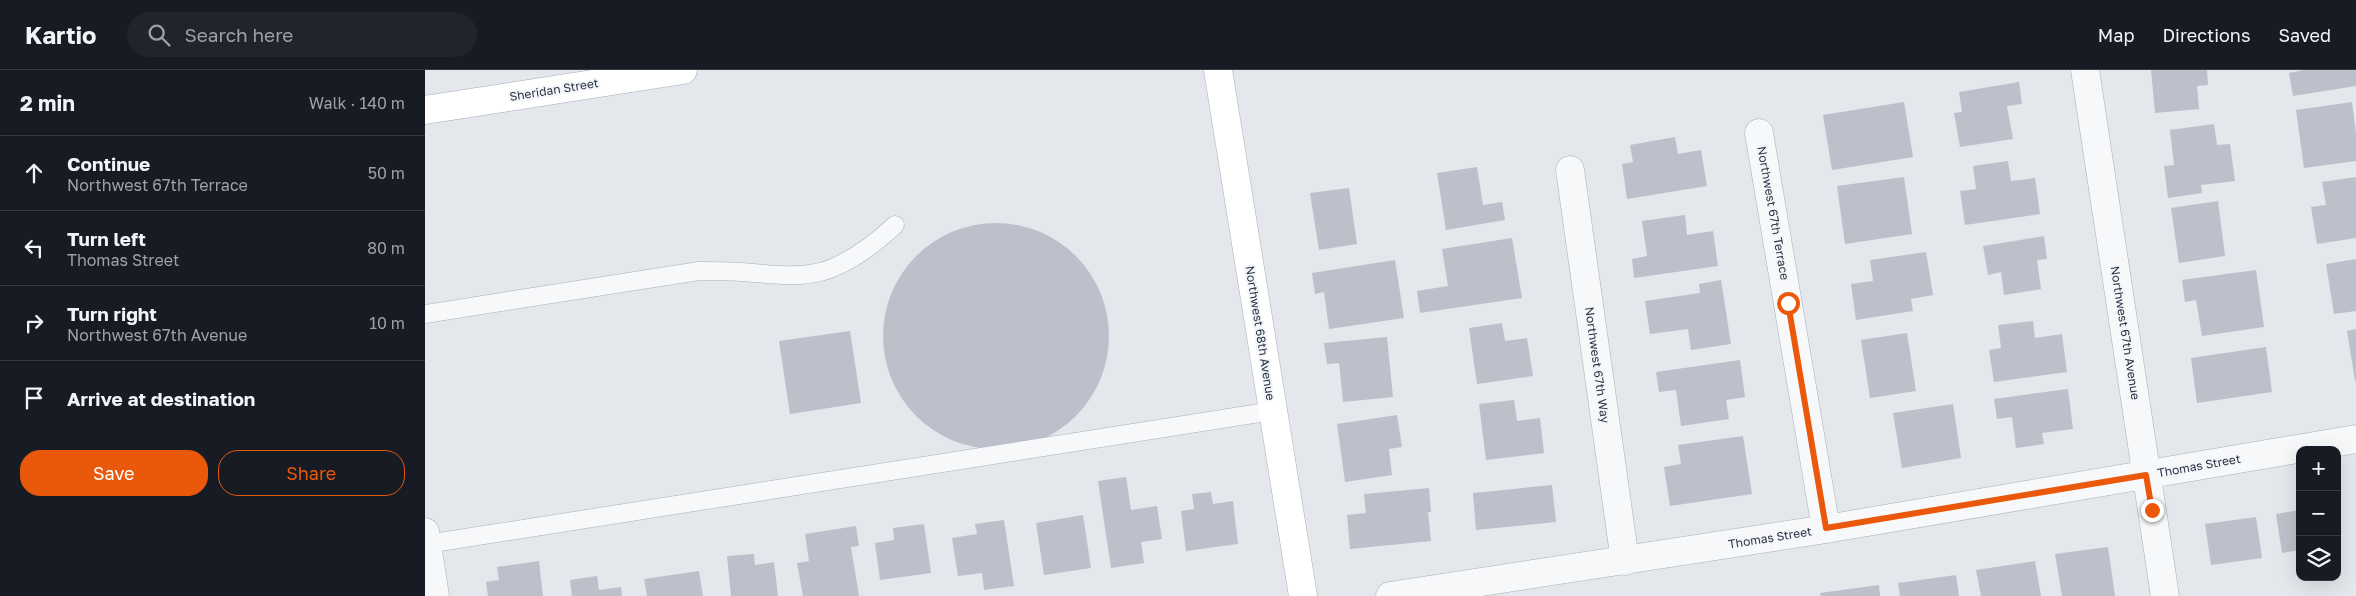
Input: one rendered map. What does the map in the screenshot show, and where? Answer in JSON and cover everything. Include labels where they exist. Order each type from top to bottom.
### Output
[{"type":"street","name":"Sheridan Street","points":[[425,110],[683,70]]},
{"type":"street","name":"Northwest 68th Avenue","points":[[1218,70],[1303,596]]},
{"type":"street","name":"Northwest 67th Avenue","points":[[2085,70],[2165,596]]},
{"type":"street","name":"Northwest 67th Terrace","points":[[1759,133],[1826,528]]},
{"type":"street","name":"Northwest 67th Way","points":[[1570,170],[1625,561]]},
{"type":"street","name":"Thomas Street","points":[[1390,596],[1625,561],[2356,439]]},
{"type":"street","points":[[426,538],[435,596]]},
{"type":"lane","points":[[425,314],[699,271],[743,272],[775,276],[810,274],[838,266],[871,247],[895,225]]},
{"type":"lane","points":[[426,538],[1273,411]]},
{"type":"building","points":[[2151,70],[2207,70],[2208,85],[2197,86],[2199,109],[2155,113]]},
{"type":"building","points":[[2304,70],[2356,70],[2356,86],[2293,96],[2289,73]]},
{"type":"building","points":[[2019,82],[2022,104],[2007,106],[2013,139],[1960,147],[1954,113],[1962,112],[1959,92]]},
{"type":"building","points":[[1904,102],[1913,157],[1832,170],[1823,115]]},
{"type":"building","points":[[2352,102],[2356,134],[2356,161],[2304,168],[2296,110]]},
{"type":"building","points":[[2214,124],[2217,145],[2230,144],[2235,181],[2201,185],[2202,193],[2168,198],[2164,166],[2174,165],[2170,130]]},
{"type":"building","points":[[1675,137],[1678,154],[1701,150],[1707,186],[1627,199],[1622,164],[1633,162],[1630,145]]},
{"type":"building","points":[[2008,161],[2011,181],[2035,178],[2040,214],[1965,225],[1960,191],[1976,189],[1973,166]]},
{"type":"building","points":[[1477,167],[1483,205],[1502,202],[1505,220],[1446,230],[1437,173]]},
{"type":"building","points":[[1904,177],[1912,234],[1845,244],[1837,186]]},
{"type":"building","points":[[2356,177],[2356,238],[2317,244],[2311,207],[2326,205],[2322,182]]},
{"type":"building","points":[[1349,188],[1357,244],[1319,250],[1310,193]]},
{"type":"building","points":[[2218,201],[2225,256],[2179,263],[2171,208]]},
{"type":"building","points":[[1685,215],[1687,235],[1713,231],[1718,266],[1634,278],[1632,259],[1647,256],[1642,221]]},
{"type":"building","points":[[996,223],[1018,225],[1039,232],[1059,242],[1076,256],[1090,273],[1100,293],[1107,314],[1109,336],[1107,358],[1100,379],[1090,399],[1076,416],[1059,430],[1039,440],[1018,447],[996,449],[974,447],[953,440],[933,430],[916,416],[902,399],[892,379],[885,358],[883,336],[885,314],[892,293],[902,273],[916,256],[933,242],[953,232],[974,225]]},
{"type":"building","points":[[2044,236],[2047,259],[2037,260],[2041,289],[2004,295],[2001,272],[1988,275],[1983,246]]},
{"type":"building","points":[[1512,238],[1522,298],[1420,313],[1417,291],[1448,286],[1442,249]]},
{"type":"building","points":[[1926,252],[1933,295],[1911,299],[1913,311],[1856,320],[1851,284],[1873,281],[1870,260]]},
{"type":"building","points":[[2356,259],[2356,311],[2334,314],[2326,264]]},
{"type":"building","points":[[1395,260],[1404,318],[1329,329],[1324,292],[1315,294],[1312,273]]},
{"type":"building","points":[[2256,270],[2264,327],[2202,336],[2196,300],[2185,302],[2182,280]]},
{"type":"building","points":[[1721,280],[1731,344],[1691,350],[1688,329],[1650,334],[1645,301],[1700,293],[1699,284]]},
{"type":"building","points":[[2033,321],[2035,338],[2062,334],[2067,372],[1994,382],[1989,350],[2001,348],[1998,325]]},
{"type":"building","points":[[1502,323],[1505,341],[1527,338],[1533,376],[1477,384],[1469,328]]},
{"type":"building","points":[[2356,329],[2356,381],[2355,381],[2347,331]]},
{"type":"building","points":[[850,331],[861,403],[790,414],[779,341]]},
{"type":"building","points":[[1907,333],[1916,391],[1870,398],[1861,340]]},
{"type":"building","points":[[1387,337],[1393,397],[1343,402],[1339,363],[1327,364],[1324,343]]},
{"type":"building","points":[[2266,347],[2272,392],[2197,403],[2191,358]]},
{"type":"building","points":[[1740,360],[1745,397],[1726,400],[1729,419],[1681,426],[1676,390],[1659,392],[1656,372]]},
{"type":"building","points":[[2068,389],[2073,429],[2042,433],[2044,444],[2016,448],[2012,417],[1997,419],[1994,399]]},
{"type":"building","points":[[1514,400],[1517,421],[1540,418],[1544,453],[1486,460],[1479,404]]},
{"type":"building","points":[[1953,404],[1961,458],[1902,468],[1893,413]]},
{"type":"building","points":[[1397,415],[1402,447],[1389,449],[1392,475],[1345,482],[1337,424]]},
{"type":"building","points":[[1743,436],[1752,494],[1670,506],[1664,467],[1681,464],[1678,445]]},
{"type":"building","points":[[1126,477],[1131,510],[1157,506],[1162,539],[1141,542],[1144,563],[1111,568],[1098,481]]},
{"type":"building","points":[[1552,485],[1556,522],[1476,530],[1473,493]]},
{"type":"building","points":[[1429,488],[1431,512],[1428,512],[1431,541],[1350,549],[1347,515],[1366,513],[1364,494]]},
{"type":"building","points":[[1211,492],[1213,504],[1233,501],[1238,544],[1186,551],[1181,511],[1194,509],[1192,494]]},
{"type":"building","points":[[2296,511],[2296,551],[2282,553],[2276,514]]},
{"type":"building","points":[[1083,515],[1091,568],[1044,575],[1036,523]]},
{"type":"building","points":[[2256,517],[2262,558],[2211,565],[2205,524]]},
{"type":"building","points":[[1004,520],[1014,586],[984,590],[982,573],[958,576],[952,538],[977,534],[975,524]]},
{"type":"building","points":[[924,524],[931,573],[880,580],[875,543],[894,540],[893,528]]},
{"type":"building","points":[[856,526],[859,546],[851,547],[859,596],[803,596],[797,563],[809,561],[805,534]]},
{"type":"building","points":[[2108,547],[2115,596],[2062,596],[2055,554]]},
{"type":"building","points":[[754,554],[755,565],[774,562],[778,596],[731,596],[727,556]]},
{"type":"building","points":[[539,561],[543,596],[488,596],[486,582],[499,580],[497,567]]},
{"type":"building","points":[[2035,561],[2041,596],[1981,596],[1976,570]]},
{"type":"building","points":[[699,571],[703,596],[647,596],[644,579]]},
{"type":"building","points":[[1956,575],[1959,596],[1900,596],[1898,583]]},
{"type":"building","points":[[597,576],[599,590],[621,587],[622,596],[572,596],[570,580]]},
{"type":"building","points":[[1879,585],[1880,596],[1821,596],[1820,593]]},
{"type":"route","points":[[1788,303],[1826,528],[2146,475],[2152,510]]}]
